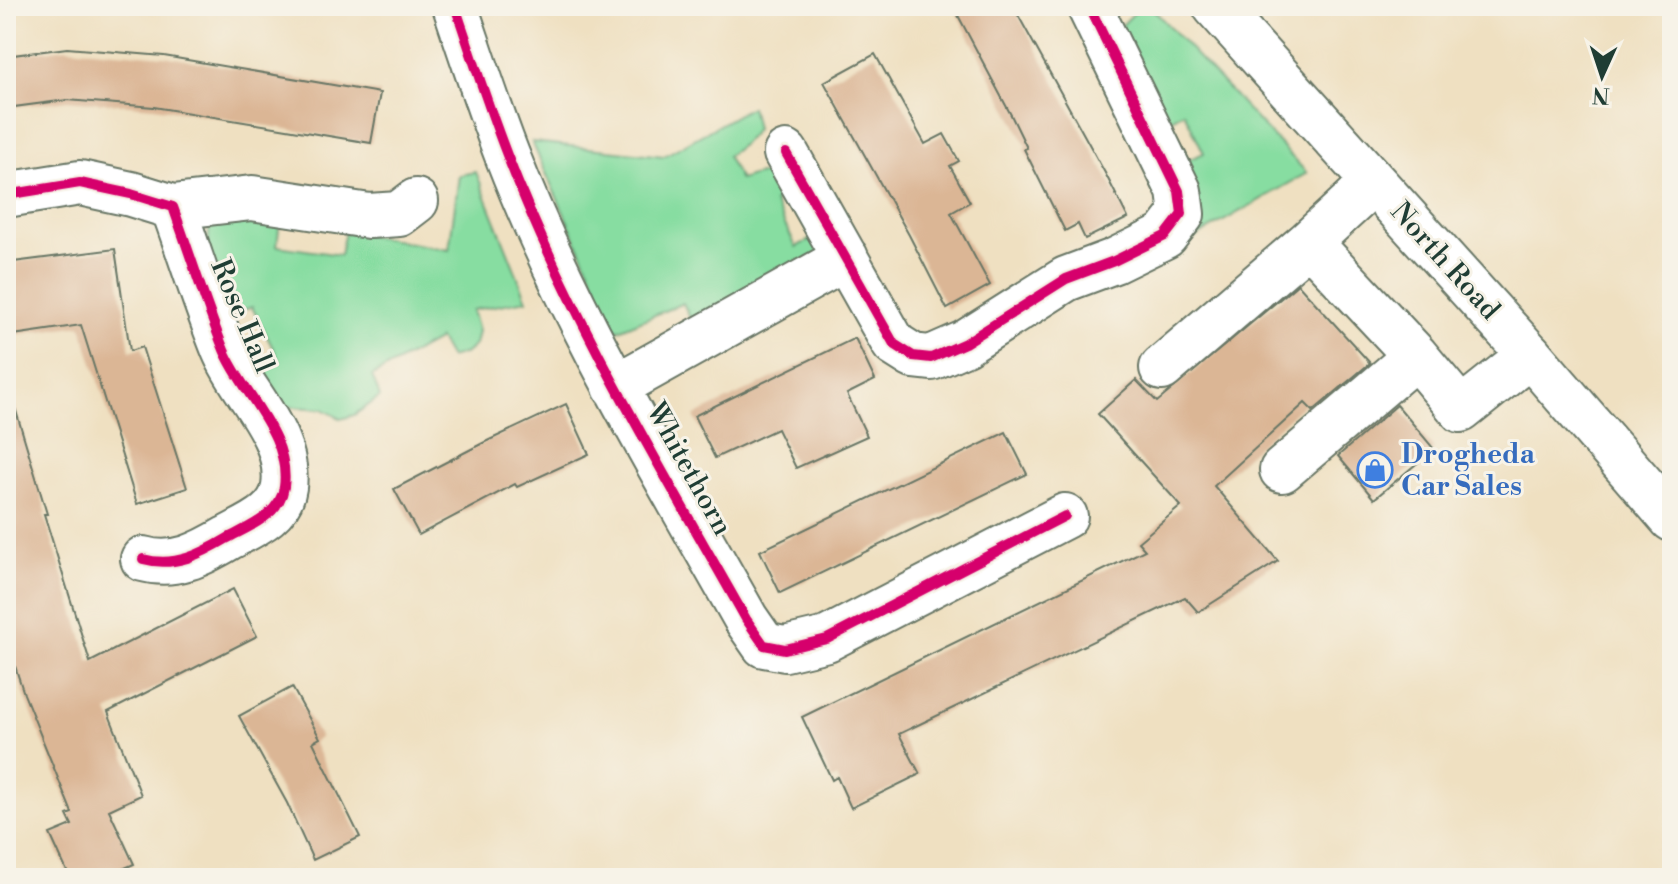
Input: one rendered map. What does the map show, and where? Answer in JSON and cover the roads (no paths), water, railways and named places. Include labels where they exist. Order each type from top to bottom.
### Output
[{"type":"street","name":"Whitethorn","points":[[455,6],[507,156],[562,280],[615,387],[746,619],[764,645],[785,649],[827,639],[1065,516]]},
{"type":"street","points":[[786,153],[894,344],[913,356],[931,358],[965,343],[1066,279],[1114,261],[1165,236],[1182,214],[1179,191],[1089,6]]},
{"type":"street","name":"North Road","points":[[1215,6],[1530,355],[1672,519]]},
{"type":"street","points":[[6,195],[80,183],[173,207],[252,198],[369,216],[399,214],[416,201]]},
{"type":"street","points":[[1162,368],[1373,183]]},
{"type":"street","name":"Rose Hall","points":[[143,559],[155,563],[197,556],[267,516],[284,490],[285,467],[281,449],[225,353],[173,207]]},
{"type":"street","points":[[1309,242],[1416,356],[1461,410],[1530,355]]},
{"type":"street","name":"Whitethorn","points":[[615,387],[846,258]]},
{"type":"street","points":[[1282,470],[1416,356]]},
{"type":"place","name":"Drogheda Car Sales","points":[[1375,470]]}]
